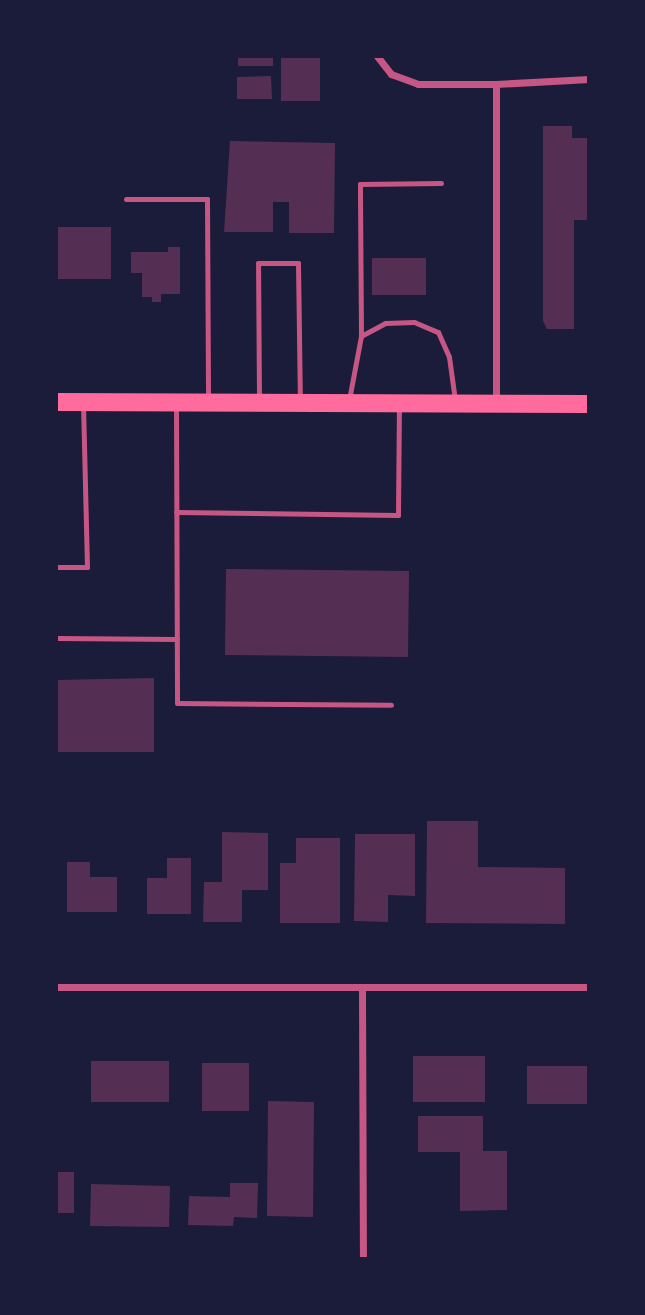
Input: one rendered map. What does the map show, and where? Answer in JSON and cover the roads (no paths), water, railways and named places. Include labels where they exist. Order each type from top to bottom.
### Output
[{"type":"main road","points":[[56,401],[589,404]]},
{"type":"street","points":[[377,56],[391,74],[418,84],[496,84],[589,79]]},
{"type":"street","points":[[496,84],[496,403]]},
{"type":"street","points":[[56,987],[589,987]]},
{"type":"street","points":[[362,988],[363,1259]]},
{"type":"lane","points":[[348,403],[362,336],[359,184],[441,183]]},
{"type":"lane","points":[[126,198],[208,199],[208,402]]},
{"type":"lane","points":[[259,402],[258,262],[298,262],[300,402]]},
{"type":"lane","points":[[362,336],[385,323],[414,322],[438,332],[449,357],[455,403]]},
{"type":"lane","points":[[56,567],[87,567],[83,402]]},
{"type":"lane","points":[[176,402],[177,703],[391,705]]},
{"type":"lane","points":[[176,512],[398,515],[399,403]]},
{"type":"lane","points":[[56,638],[177,639]]}]
